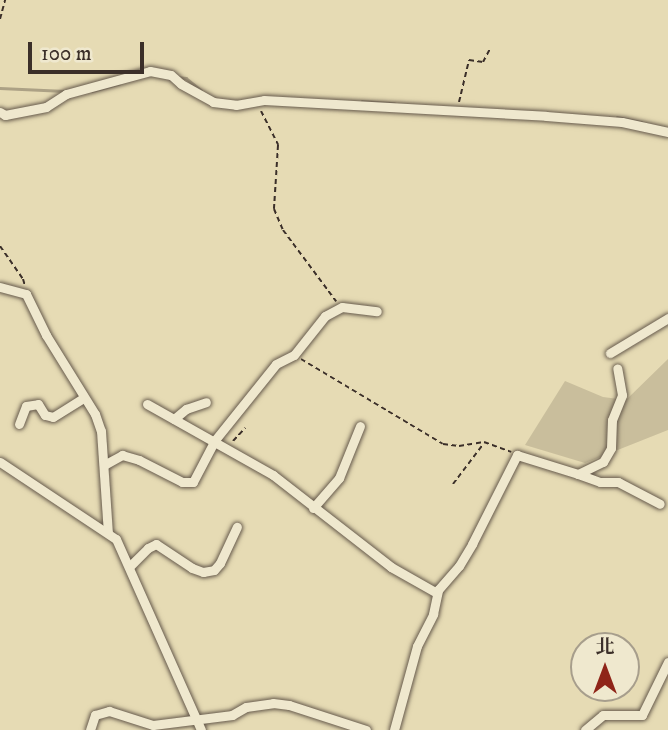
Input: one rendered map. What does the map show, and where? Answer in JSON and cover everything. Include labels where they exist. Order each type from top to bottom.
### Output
[{"type":"street","points":[[0,112],[5,115],[46,107],[66,94],[150,71],[171,75],[181,84],[213,102],[236,105],[260,100],[457,110],[622,122],[668,132]]},
{"type":"street","points":[[0,287],[26,294],[46,335],[101,431],[108,533]]},
{"type":"street","points":[[104,465],[122,455],[139,460],[182,482],[193,482],[215,440],[276,364],[294,355],[325,316],[342,307],[377,311]]},
{"type":"street","points":[[610,353],[668,318]]},
{"type":"street","points":[[578,474],[603,462],[611,448],[612,421],[622,395],[617,368]]},
{"type":"street","points":[[19,424],[26,406],[38,404],[45,415],[53,417],[84,398]]},
{"type":"street","points":[[174,419],[186,409],[206,402]]},
{"type":"street","points":[[146,404],[215,440],[273,475],[391,567],[437,593]]},
{"type":"street","points":[[313,508],[339,478],[360,426]]},
{"type":"street","points":[[394,730],[417,646],[433,614],[437,593],[472,544],[517,455],[600,482],[618,482],[660,504]]},
{"type":"street","points":[[0,462],[108,533],[121,547],[198,726]]},
{"type":"street","points":[[130,566],[148,548],[156,544],[192,568],[203,572],[214,570],[237,527]]},
{"type":"street","points":[[585,730],[603,715],[642,715],[668,662]]},
{"type":"street","points":[[90,730],[95,715],[109,711],[153,725],[198,726],[232,715],[246,707],[273,703],[289,705],[366,730]]},
{"type":"path","points":[[0,19],[5,0]]},
{"type":"path","points":[[457,110],[469,61],[483,62],[490,49]]},
{"type":"path","points":[[260,100],[261,113],[278,145],[279,169],[274,209],[283,230],[342,307]]},
{"type":"path","points":[[0,246],[23,279],[26,294]]},
{"type":"path","points":[[294,355],[443,444],[458,446],[484,442],[517,455]]},
{"type":"path","points":[[228,448],[245,428]]},
{"type":"path","points":[[453,484],[480,452],[484,442]]},
{"type":"shaded area","points":[[668,359],[668,430],[585,463],[525,445],[565,381],[603,397],[626,400]]},
{"type":"waterway","points":[[177,77],[186,78],[201,90]]},
{"type":"waterway","points":[[92,91],[119,84]]},
{"type":"waterway","points":[[0,88],[65,91]]},
{"type":"waterway","points":[[362,101],[394,103]]},
{"type":"waterway","points":[[617,117],[641,122]]}]
